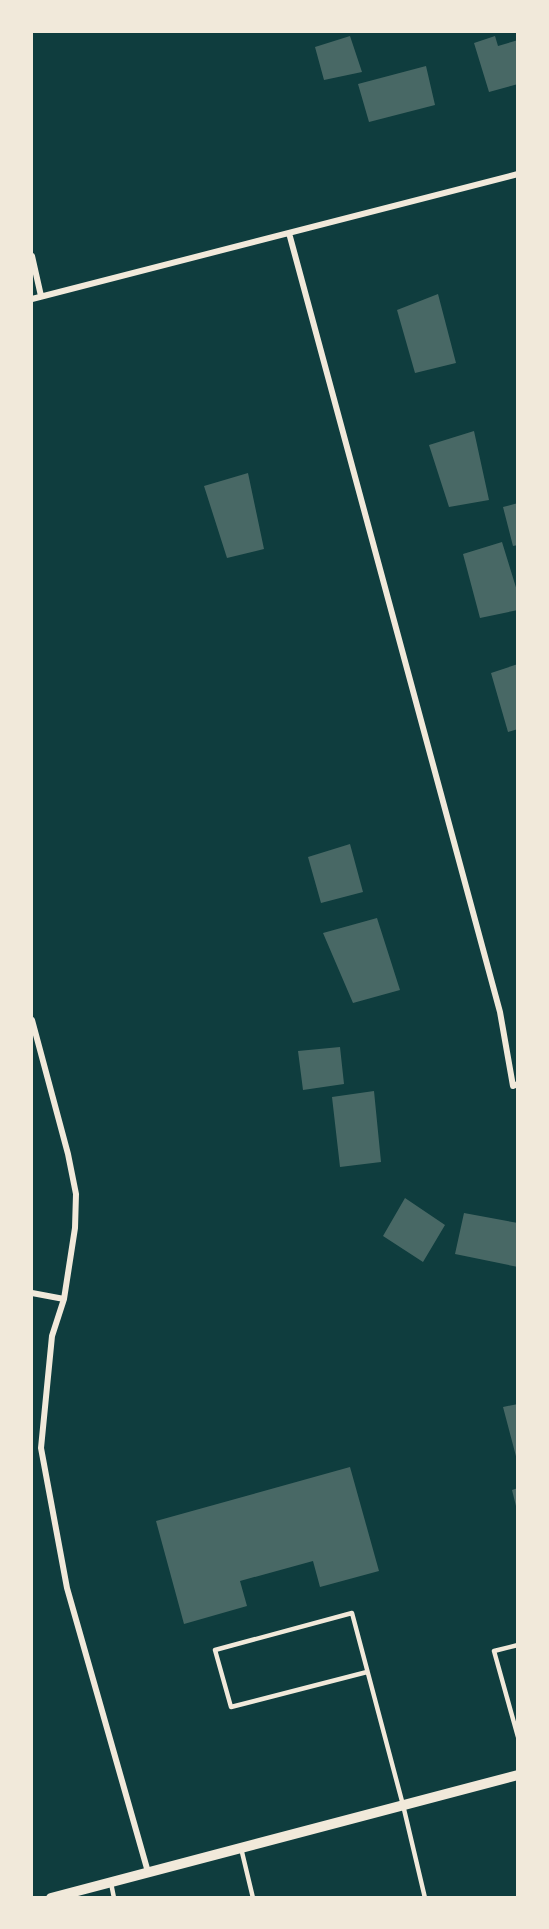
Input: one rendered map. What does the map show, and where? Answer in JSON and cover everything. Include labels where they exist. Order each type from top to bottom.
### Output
[{"type":"street","points":[[32,299],[518,174]]},
{"type":"street","points":[[289,233],[500,1012],[515,1085]]},
{"type":"street","points":[[32,256],[41,296]]},
{"type":"street","points":[[32,1020],[68,1154],[76,1194],[75,1228],[64,1299],[52,1336],[41,1448],[67,1588],[148,1872]]},
{"type":"street","points":[[32,1293],[64,1299]]},
{"type":"street","points":[[51,1898],[518,1775]]},
{"type":"lane","points":[[368,1672],[231,1707],[215,1650],[352,1613],[368,1672],[403,1805],[425,1898]]},
{"type":"lane","points":[[518,1645],[494,1651],[518,1737]]},
{"type":"lane","points":[[241,1847],[253,1898]]},
{"type":"lane","points":[[111,1881],[114,1898]]},
{"type":"building","points":[[350,36],[362,72],[324,80],[315,47]]},
{"type":"building","points":[[495,36],[498,46],[518,40],[518,84],[489,92],[474,43]]},
{"type":"building","points":[[426,66],[435,105],[369,122],[358,84]]},
{"type":"building","points":[[438,294],[456,363],[415,373],[397,310]]},
{"type":"building","points":[[474,431],[489,500],[449,507],[429,445]]},
{"type":"building","points":[[248,473],[264,549],[227,558],[204,486]]},
{"type":"building","points":[[518,503],[518,545],[513,546],[503,507]]},
{"type":"building","points":[[502,542],[518,594],[518,610],[480,618],[463,554]]},
{"type":"building","points":[[518,664],[518,729],[508,732],[491,673]]},
{"type":"building","points":[[350,844],[363,892],[321,903],[308,857]]},
{"type":"building","points":[[377,918],[400,990],[353,1003],[323,933]]},
{"type":"building","points":[[340,1047],[344,1084],[303,1090],[298,1051]]},
{"type":"building","points":[[374,1091],[381,1162],[340,1167],[332,1097]]},
{"type":"building","points":[[405,1198],[445,1225],[423,1262],[383,1236]]},
{"type":"building","points":[[464,1213],[518,1223],[518,1267],[455,1254]]},
{"type":"building","points":[[518,1404],[518,1460],[517,1460],[503,1407]]},
{"type":"building","points":[[350,1467],[379,1571],[320,1587],[313,1561],[240,1581],[247,1606],[184,1624],[156,1521]]},
{"type":"building","points":[[518,1488],[518,1510],[517,1510],[512,1490]]}]
